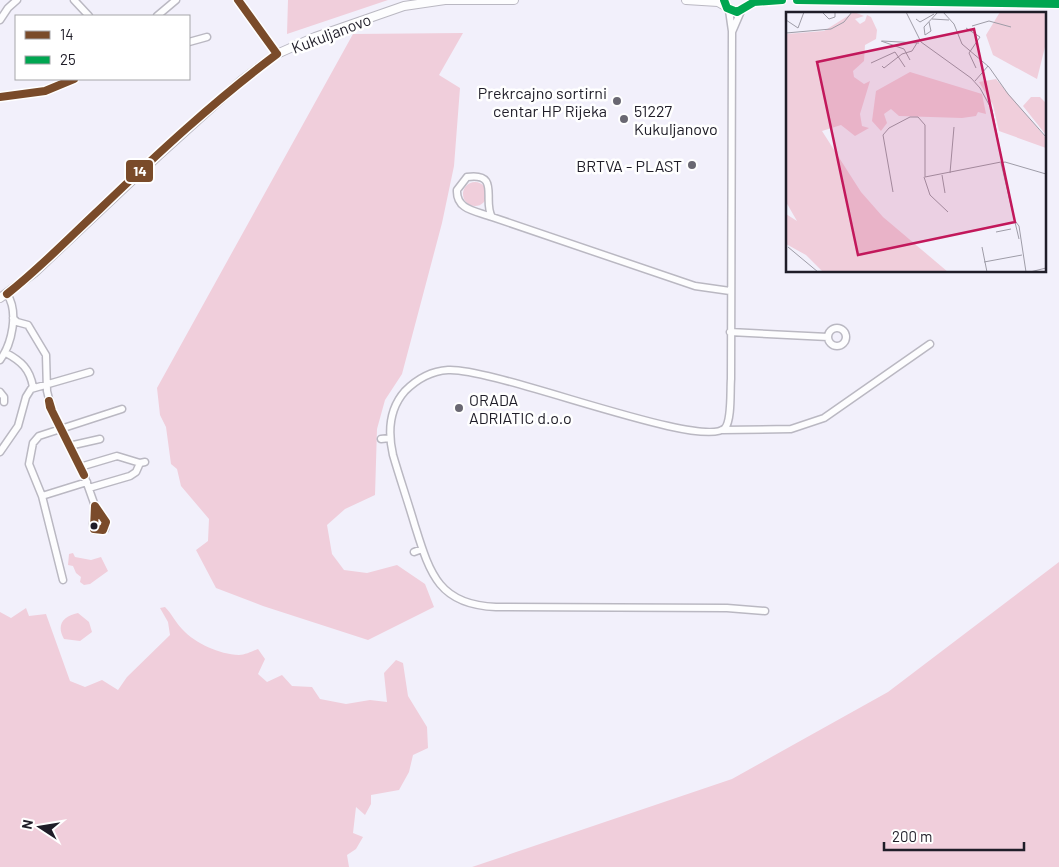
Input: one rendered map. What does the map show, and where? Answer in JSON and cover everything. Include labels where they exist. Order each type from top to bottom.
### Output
[{"type":"main road","name":"Kukuljanovo","points":[[4,296],[34,273],[100,208],[253,71],[278,54],[404,6],[445,0],[514,0]]},
{"type":"main road","points":[[686,0],[718,2],[726,5],[745,5],[754,2],[782,0]]},
{"type":"main road","points":[[797,0],[1043,1],[1059,4]]},
{"type":"street","points":[[0,19],[16,0]]},
{"type":"street","points":[[74,0],[88,15]]},
{"type":"street","points":[[158,15],[176,0]]},
{"type":"street","points":[[238,0],[278,54]]},
{"type":"street","points":[[722,430],[729,418],[730,332],[732,32],[726,5]]},
{"type":"street","points":[[732,32],[745,5]]},
{"type":"street","points":[[190,42],[207,37]]},
{"type":"street","points":[[0,97],[45,91],[72,80]]},
{"type":"street","points":[[492,217],[487,206],[490,194],[487,183],[478,177],[466,177],[457,190],[458,200],[466,208],[492,217],[695,286],[730,291]]},
{"type":"street","points":[[0,360],[6,353],[13,318],[12,302],[4,296]]},
{"type":"street","points":[[13,318],[16,322],[28,325],[45,350],[50,406],[59,428],[80,467],[95,506]]},
{"type":"street","points":[[730,332],[828,337]]},
{"type":"street","points":[[765,611],[727,608],[485,607],[458,600],[445,591],[434,578],[422,549],[395,460],[390,438],[394,410],[403,394],[421,378],[435,372],[450,370],[500,379],[661,424],[698,430],[791,428],[824,418],[930,344]]},
{"type":"street","points":[[6,353],[23,363],[29,372],[33,387]]},
{"type":"street","points":[[0,452],[18,426],[26,397],[33,387],[90,372]]},
{"type":"street","points":[[0,392],[4,397],[4,402]]},
{"type":"street","points":[[63,580],[42,496],[29,464],[33,443],[39,436],[59,428],[122,409]]},
{"type":"street","points":[[381,439],[390,438]]},
{"type":"street","points":[[69,446],[100,439]]},
{"type":"street","points":[[42,496],[130,476],[136,472],[142,462],[117,456],[80,467]]},
{"type":"street","points":[[414,552],[422,549]]},
{"type":"street","points":[[550,608],[550,616]]},
{"type":"street","points":[[620,608],[620,617]]},
{"type":"shaded area","points":[[288,0],[388,0],[287,34]]},
{"type":"shaded area","points":[[463,33],[439,75],[460,88],[454,166],[442,223],[402,374],[385,400],[377,429],[375,495],[345,509],[327,525],[332,554],[344,570],[367,573],[397,565],[425,584],[434,607],[368,640],[263,606],[216,588],[196,550],[208,541],[209,519],[181,486],[177,469],[171,464],[166,427],[160,415],[157,388],[353,34]]},
{"type":"shaded area","points":[[470,182],[480,182],[487,189],[487,199],[480,206],[470,206],[463,199],[463,189]]},
{"type":"shaded area","points":[[73,553],[75,557],[91,560],[101,557],[108,571],[90,584],[84,585],[80,582],[81,577],[76,573],[73,566],[68,565],[69,554]]},
{"type":"shaded area","points":[[1059,562],[1059,867],[472,867],[732,779],[888,692]]},
{"type":"shaded area","points":[[165,607],[182,629],[201,644],[224,653],[239,655],[258,649],[265,659],[258,674],[267,682],[282,675],[292,686],[312,687],[320,699],[346,704],[370,700],[387,702],[384,673],[396,660],[403,663],[408,696],[427,727],[428,748],[413,755],[409,772],[399,790],[371,795],[371,804],[365,815],[356,807],[353,833],[363,837],[356,849],[347,855],[349,867],[0,867],[0,612],[11,618],[26,608],[29,616],[46,614],[70,681],[85,687],[102,680],[118,690],[127,677],[170,635],[168,622],[160,608]]},
{"type":"shaded area","points":[[78,613],[89,622],[92,632],[80,641],[64,639],[61,629],[62,622],[68,616]]},
{"type":"transit line","name":"14","points":[[238,0],[277,54]]},
{"type":"transit line","name":"25","points":[[724,0],[727,8],[737,12],[754,2],[782,0]]},
{"type":"transit line","name":"25","points":[[797,0],[1059,4]]},
{"type":"transit line","name":"14","points":[[7,294],[43,263],[186,129],[277,54]]},
{"type":"transit line","name":"14","points":[[0,97],[45,91],[72,80]]},
{"type":"transit line","name":"14","points":[[49,401],[52,411],[84,475]]},
{"type":"transit line","name":"14","points":[[49,401],[50,407],[84,475]]},
{"type":"transit line","name":"14","points":[[95,506],[106,522],[103,530],[94,529],[95,506]]},
{"type":"place","name":"Prekrcajno sortirni centar HP Rijeka","points":[[617,101]]},
{"type":"place","name":"51227 Kukuljanovo","points":[[624,119]]},
{"type":"place","name":"BRTVA - PLAST","points":[[692,165]]},
{"type":"place","name":"ORADA ADRIATIC d.o.o","points":[[459,408]]}]
